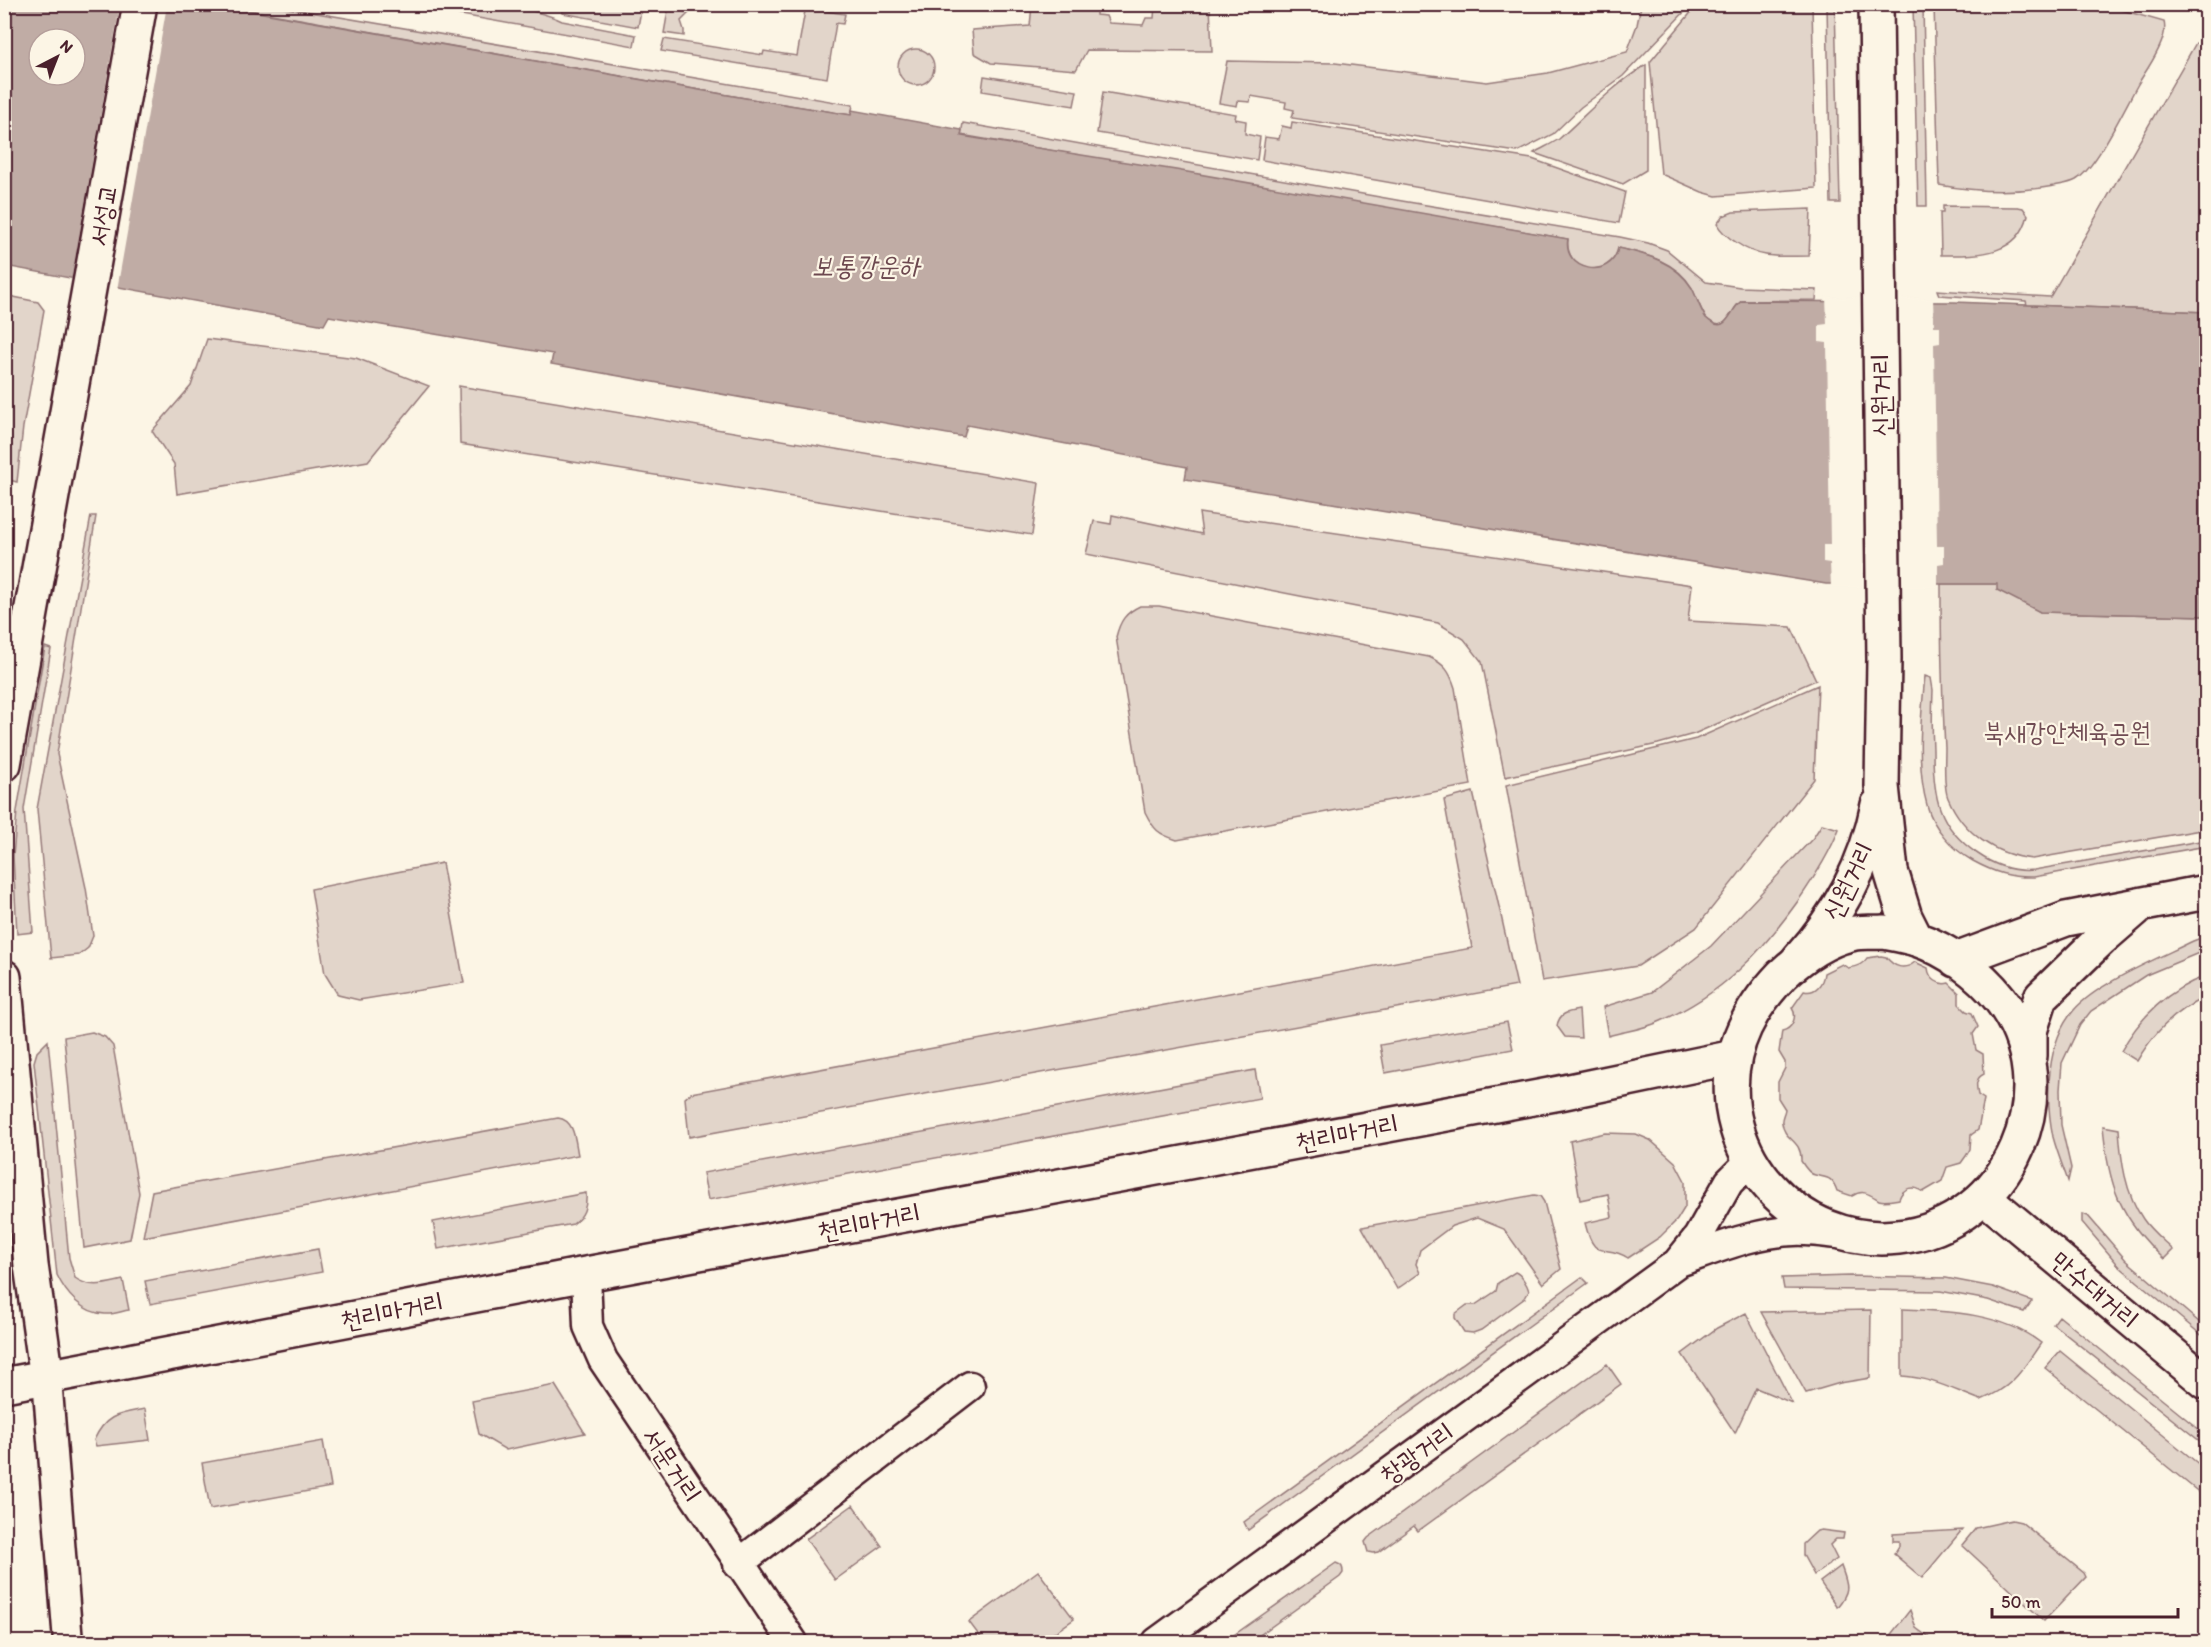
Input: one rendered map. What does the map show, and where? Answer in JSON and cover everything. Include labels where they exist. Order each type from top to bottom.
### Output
[{"type":"main road","name":"서성교","points":[[4,764],[140,4]]},
{"type":"main road","name":"신원거리","points":[[1876,4],[1884,658],[1882,786],[1891,871],[1905,917],[1916,939]]},
{"type":"main road","name":"신원거리","points":[[1793,965],[1822,933],[1847,893],[1874,826],[1882,786]]},
{"type":"main road","points":[[1956,960],[2066,919],[2206,892]]},
{"type":"main road","points":[[2030,1085],[2026,1054],[2011,1017],[2001,1000],[1981,978],[1956,960],[1916,939],[1884,932],[1851,933],[1822,945],[1793,965],[1771,986],[1755,1007],[1742,1031],[1734,1057],[1731,1092],[1736,1128],[1750,1161],[1768,1187],[1798,1214],[1819,1225],[1866,1238],[1898,1237],[1929,1230],[1958,1217],[1984,1197],[2001,1179],[2014,1158],[2024,1134],[2029,1110],[2030,1085],[2030,1031],[2041,997],[2101,939],[2143,903]]},
{"type":"main road","points":[[4,977],[31,1265],[47,1378]]},
{"type":"main road","name":"천리마거리","points":[[4,1385],[1548,1095],[1734,1057]]},
{"type":"main road","name":"만수대거리","points":[[1984,1197],[2206,1382]]},
{"type":"street","name":"창광거리","points":[[1156,1642],[1677,1263],[1698,1237],[1729,1182],[1750,1161]]},
{"type":"street","name":"창광거리","points":[[1677,1263],[1728,1244],[1770,1234],[1803,1230],[1866,1238]]},
{"type":"street","name":"서문거리","points":[[586,1274],[588,1326],[603,1360],[738,1564],[793,1642]]},
{"type":"street","points":[[47,1378],[68,1642]]},
{"type":"street","points":[[738,1564],[970,1386]]},
{"type":"green space","points":[[465,4],[506,7],[526,10],[562,21],[636,35],[634,46],[406,5]]},
{"type":"green space","points":[[564,4],[642,5],[638,27],[562,13]]},
{"type":"green space","points":[[1698,4],[1812,5],[1816,188],[1716,196],[1661,174],[1650,62]]},
{"type":"green space","points":[[250,5],[270,5],[853,105],[851,115],[745,98],[249,10]]},
{"type":"green space","points":[[669,5],[682,5],[681,11],[689,13],[681,21],[684,36],[664,33]]},
{"type":"green space","points":[[806,5],[813,5],[813,9],[845,14],[843,24],[836,23],[827,78],[661,51],[664,39],[763,55],[764,51],[797,56]]},
{"type":"green space","points":[[1032,5],[1096,5],[1096,15],[1106,16],[1109,23],[1143,25],[1146,18],[1154,18],[1155,5],[1210,5],[1212,51],[1087,50],[1076,70],[991,63],[974,53],[972,30],[1030,26]]},
{"type":"green space","points":[[1641,5],[1691,5],[1623,76],[1581,107],[1553,134],[1517,152],[1292,118],[1294,110],[1285,108],[1286,102],[1251,96],[1250,102],[1238,101],[1237,106],[1219,103],[1227,61],[1335,63],[1487,82],[1548,73],[1627,52],[1637,25]]},
{"type":"green space","points":[[1827,5],[1835,5],[1840,203],[1831,203]]},
{"type":"green space","points":[[1913,5],[1923,5],[1927,206],[1918,206]]},
{"type":"green space","points":[[1934,5],[2104,5],[2164,22],[2165,29],[2156,54],[2110,136],[2093,163],[2076,180],[2025,190],[1968,189],[1939,185]]},
{"type":"green space","points":[[2206,34],[2206,312],[2027,305],[2026,301],[1939,295],[1937,290],[2050,297],[2196,43],[2202,42]]},
{"type":"green space","points":[[916,49],[929,54],[934,67],[929,80],[916,85],[903,80],[898,67],[903,54]]},
{"type":"green space","points":[[1646,65],[1646,170],[1623,184],[1534,153],[1559,139],[1611,91]]},
{"type":"green space","points":[[984,76],[1077,91],[1074,106],[982,91]]},
{"type":"green space","points":[[1103,92],[1236,114],[1235,119],[1246,121],[1245,134],[1260,137],[1257,160],[1097,133]]},
{"type":"green space","points":[[1292,122],[1532,159],[1625,192],[1619,223],[1262,160],[1265,137],[1279,139],[1282,126],[1291,128]]},
{"type":"green space","points":[[963,123],[1620,237],[1667,250],[1706,282],[1740,287],[1817,290],[1816,300],[1742,301],[1727,320],[1719,325],[1706,318],[1686,279],[1660,260],[1640,253],[1619,248],[1606,266],[1588,269],[1573,259],[1568,239],[961,135]]},
{"type":"green space","points":[[1943,206],[2018,207],[2023,208],[2028,215],[2023,229],[2005,246],[1994,251],[1968,255],[1941,255],[1940,213],[1943,213]]},
{"type":"green space","points":[[1811,209],[1809,256],[1763,255],[1731,239],[1717,224],[1723,216],[1733,212]]},
{"type":"green space","points":[[4,295],[38,302],[44,310],[23,427],[17,482],[5,479]]},
{"type":"green space","points":[[207,339],[356,358],[429,386],[368,461],[177,494],[174,464],[152,431],[191,386]]},
{"type":"green space","points":[[459,386],[1039,483],[1032,535],[460,444]]},
{"type":"green space","points":[[1199,513],[1692,585],[1688,621],[1791,627],[1816,680],[1694,734],[1505,777],[1482,662],[1464,639],[1438,623],[1086,554],[1094,521],[1111,524],[1112,515],[1202,534]]},
{"type":"green space","points":[[91,516],[96,516],[57,754],[86,888],[93,936],[88,948],[79,955],[51,958],[37,809]]},
{"type":"green space","name":"북새강안체육공원","points":[[1941,584],[1998,584],[2040,612],[2206,616],[2206,829],[2032,859],[2005,853],[1971,832],[1954,811],[1945,787]]},
{"type":"green space","points":[[1140,606],[1159,606],[1435,660],[1446,669],[1455,688],[1471,785],[1177,840],[1165,836],[1154,827],[1145,812],[1116,637],[1124,618]]},
{"type":"green space","points":[[45,647],[51,649],[24,809],[33,932],[17,934],[13,856],[17,811]]},
{"type":"green space","points":[[1925,676],[1931,678],[1933,690],[1933,766],[1936,796],[1940,809],[1954,833],[1964,844],[1984,858],[2012,869],[2034,870],[2206,840],[2206,846],[2034,877],[2002,873],[1973,861],[1944,837],[1927,805],[1920,758]]},
{"type":"green space","points":[[1818,685],[1814,779],[1696,928],[1638,966],[1542,981],[1506,785],[1696,739]]},
{"type":"green space","points":[[1473,792],[1517,986],[689,1137],[685,1098],[691,1093],[1472,948],[1444,800]]},
{"type":"green space","points":[[1822,824],[1839,829],[1831,848],[1784,920],[1738,971],[1703,998],[1661,1021],[1608,1036],[1603,1007],[1652,992],[1711,946],[1813,838]]},
{"type":"green space","points":[[442,863],[464,983],[359,1000],[338,995],[325,974],[311,889]]},
{"type":"green space","points":[[2206,936],[2206,950],[2146,975],[2091,1011],[2080,1025],[2062,1063],[2061,1125],[2071,1168],[2068,1181],[2053,1137],[2049,1105],[2053,1054],[2065,1023],[2084,1000],[2098,990],[2147,963]]},
{"type":"green space","points":[[1881,956],[1899,967],[1915,962],[1928,968],[1935,981],[1949,983],[1959,993],[1959,1004],[1972,1013],[1978,1027],[1973,1034],[1976,1050],[1983,1054],[1984,1074],[1977,1083],[1978,1095],[1984,1099],[1978,1130],[1971,1135],[1970,1149],[1961,1163],[1947,1167],[1942,1181],[1923,1192],[1916,1188],[1909,1188],[1899,1199],[1886,1201],[1866,1193],[1852,1196],[1837,1191],[1831,1180],[1809,1171],[1801,1161],[1799,1148],[1783,1129],[1782,1120],[1785,1109],[1778,1098],[1778,1082],[1785,1068],[1785,1062],[1779,1052],[1782,1031],[1789,1028],[1793,1022],[1792,1008],[1804,991],[1815,990],[1822,981],[1824,973],[1842,964],[1848,968],[1854,967],[1867,958]]},
{"type":"green space","points":[[2206,976],[2206,997],[2175,1015],[2158,1031],[2137,1061],[2121,1051],[2146,1016],[2168,996]]},
{"type":"green space","points":[[1579,1010],[1581,1038],[1565,1037],[1557,1026],[1559,1019],[1567,1013]]},
{"type":"green space","points":[[1507,1022],[1513,1049],[1385,1073],[1380,1045]]},
{"type":"green space","points":[[92,1032],[105,1037],[113,1046],[139,1193],[130,1239],[84,1248],[64,1037]]},
{"type":"green space","points":[[48,1041],[69,1258],[75,1278],[92,1285],[123,1280],[129,1310],[108,1314],[89,1310],[70,1295],[57,1275],[34,1062],[37,1052]]},
{"type":"green space","points":[[1255,1070],[1260,1098],[708,1200],[703,1173]]},
{"type":"green space","points":[[558,1118],[571,1127],[578,1155],[143,1237],[152,1191]]},
{"type":"green space","points":[[2103,1126],[2119,1129],[2123,1164],[2132,1198],[2146,1223],[2173,1250],[2164,1259],[2137,1229],[2119,1200],[2108,1166]]},
{"type":"green space","points":[[1605,1133],[1636,1134],[1650,1140],[1675,1162],[1685,1181],[1685,1207],[1677,1220],[1660,1237],[1628,1258],[1597,1248],[1589,1236],[1585,1223],[1612,1217],[1608,1194],[1580,1200],[1570,1141]]},
{"type":"green space","points":[[586,1193],[584,1211],[573,1224],[438,1249],[433,1222]]},
{"type":"green space","points":[[1534,1195],[1540,1196],[1544,1202],[1561,1269],[1543,1284],[1504,1229],[1477,1218],[1452,1226],[1420,1250],[1416,1264],[1420,1273],[1397,1289],[1362,1227]]},
{"type":"green space","points":[[2082,1214],[2088,1216],[2126,1260],[2206,1328],[2206,1339],[2120,1267],[2082,1222]]},
{"type":"green space","points":[[318,1249],[322,1272],[150,1304],[145,1281]]},
{"type":"green space","points":[[1515,1272],[1522,1277],[1528,1288],[1529,1291],[1525,1298],[1481,1330],[1473,1333],[1464,1332],[1455,1314],[1467,1305],[1475,1305],[1496,1291],[1498,1283]]},
{"type":"green space","points":[[1850,1276],[1946,1278],[1993,1287],[2032,1301],[2024,1312],[1988,1300],[1940,1291],[1784,1289],[1782,1278]]},
{"type":"green space","points":[[1582,1277],[1588,1283],[1248,1530],[1244,1522]]},
{"type":"green space","points":[[1902,1309],[1974,1315],[2009,1325],[2041,1343],[2016,1377],[2002,1389],[1981,1400],[1933,1382],[1902,1376]]},
{"type":"green space","points":[[1871,1310],[1870,1378],[1840,1383],[1806,1393],[1761,1312]]},
{"type":"green space","points":[[1746,1313],[1792,1403],[1756,1388],[1735,1433],[1682,1354],[1717,1328]]},
{"type":"green space","points":[[2059,1316],[2206,1435],[2206,1446],[2053,1324]]},
{"type":"green space","points":[[2060,1351],[2206,1470],[2206,1498],[2045,1368]]},
{"type":"green space","points":[[1607,1364],[1621,1384],[1418,1531],[1414,1526],[1378,1552],[1368,1552],[1365,1542],[1368,1538]]},
{"type":"green space","points":[[555,1385],[585,1433],[506,1450],[479,1434],[472,1401]]},
{"type":"green space","points":[[145,1409],[150,1440],[96,1446],[94,1440],[109,1420],[121,1414]]},
{"type":"green space","points":[[323,1441],[331,1487],[210,1509],[202,1463]]},
{"type":"green space","points":[[853,1505],[882,1546],[835,1580],[806,1539]]},
{"type":"green space","points":[[2012,1520],[2021,1522],[2086,1577],[2044,1621],[1962,1545],[1976,1528]]},
{"type":"green space","points":[[1821,1530],[1844,1533],[1843,1539],[1836,1539],[1830,1545],[1837,1559],[1814,1575],[1803,1555],[1803,1544]]},
{"type":"green space","points":[[1962,1530],[1922,1578],[1894,1554],[1899,1541],[1893,1541],[1893,1534]]},
{"type":"green space","points":[[1336,1563],[1342,1568],[1343,1573],[1340,1577],[1250,1642],[1224,1642]]},
{"type":"green space","points":[[1841,1566],[1847,1588],[1845,1596],[1837,1607],[1820,1582]]},
{"type":"green space","points":[[1038,1571],[1074,1619],[1041,1642],[984,1642],[969,1622]]},
{"type":"green space","points":[[1910,1610],[1916,1628],[1932,1640],[1931,1642],[1885,1642]]},
{"type":"water","name":"보통강운하","points":[[4,5],[218,5],[745,98],[851,115],[852,110],[962,130],[961,136],[1176,170],[1568,239],[1568,250],[1572,259],[1588,268],[1606,265],[1614,258],[1618,248],[1660,260],[1678,272],[1692,288],[1706,318],[1719,325],[1727,320],[1742,301],[1954,302],[2206,312],[2206,616],[2040,612],[1997,590],[1997,584],[1826,584],[1185,479],[1187,467],[967,425],[964,437],[551,364],[553,354],[329,316],[324,325],[5,266]]},
{"type":"pier","points":[[120,5],[167,5],[117,290],[71,282]]},
{"type":"pier","points":[[1826,297],[1933,299],[1934,326],[1940,326],[1940,343],[1934,344],[1937,546],[1944,546],[1944,563],[1938,564],[1938,587],[1831,587],[1830,563],[1823,562],[1823,545],[1830,545],[1827,343],[1819,342],[1819,325],[1827,324]]}]
